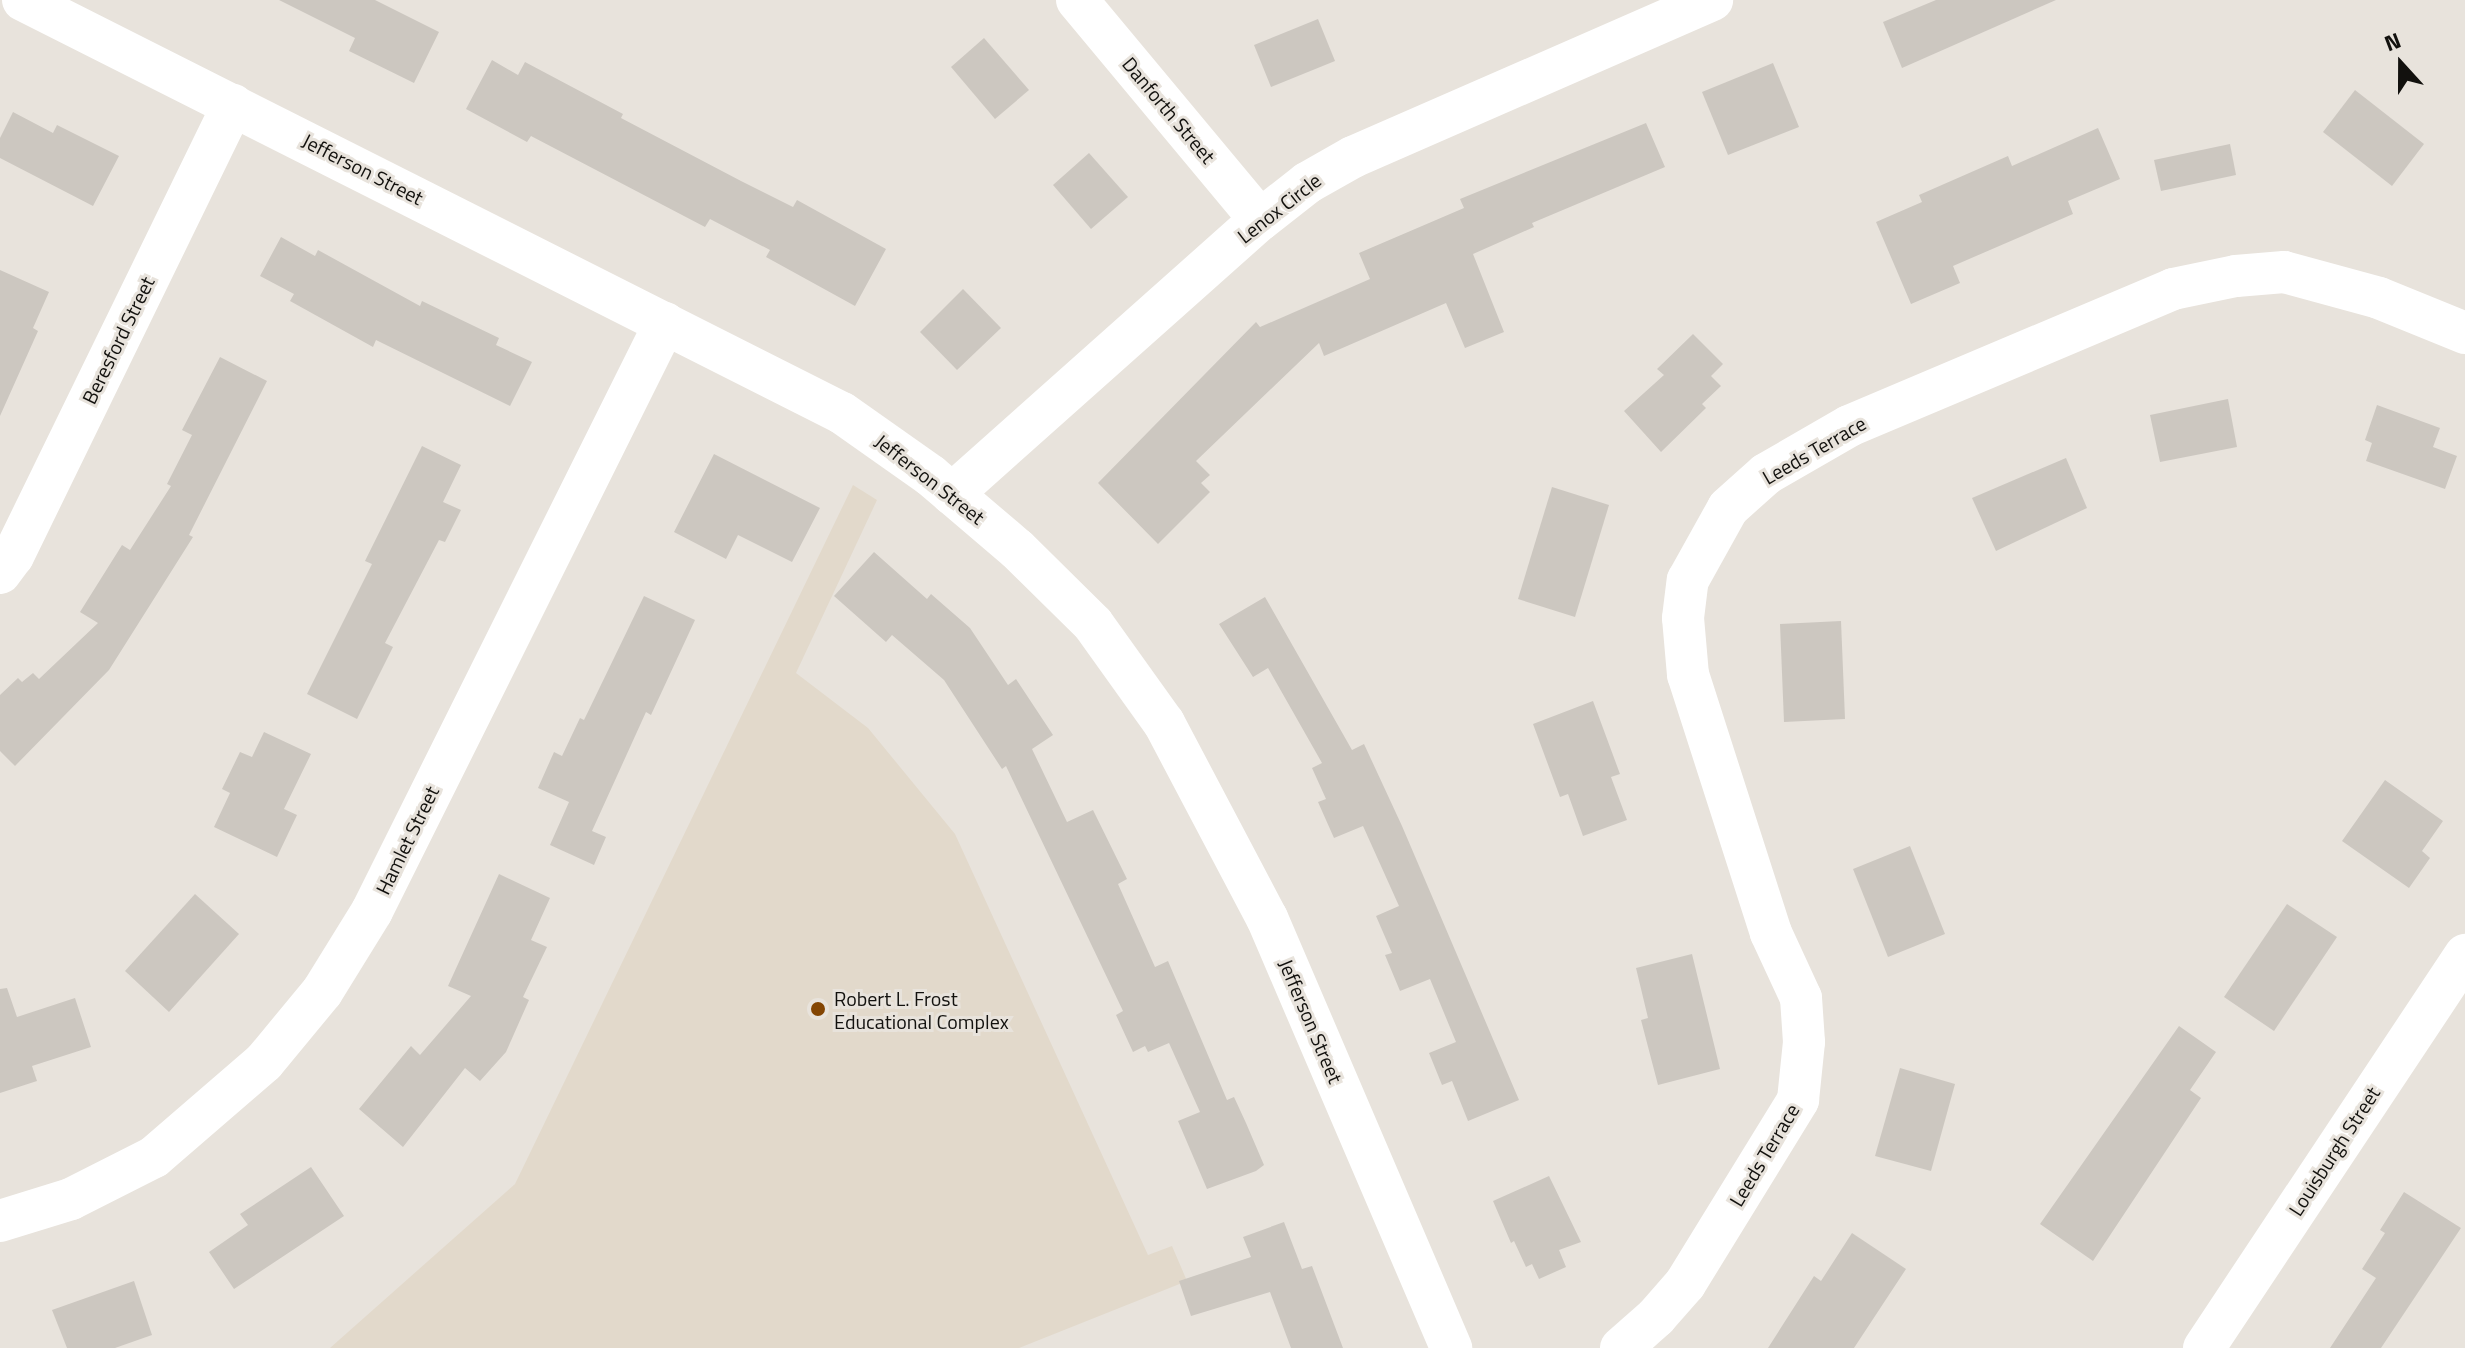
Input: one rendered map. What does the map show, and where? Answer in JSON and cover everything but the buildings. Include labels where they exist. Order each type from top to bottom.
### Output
[{"type":"street","name":"Jefferson Street","points":[[23,0],[842,413],[952,494],[1017,549],[1093,624],[1164,723],[1267,918],[1451,1348]]},
{"type":"street","name":"Danforth Street","points":[[1077,0],[1260,220]]},
{"type":"street","name":"Lenox Circle","points":[[952,494],[1260,220],[1307,183],[1353,157],[1712,0]]},
{"type":"street","name":"Beresford Street","points":[[0,573],[13,556],[233,105]]},
{"type":"street","name":"Leeds Terrace","points":[[1621,1348],[1656,1317],[1685,1284],[1798,1100],[1804,1042],[1801,998],[1771,933],[1688,675],[1683,618],[1688,580],[1728,508],[1766,474],[1849,426],[2173,289],[2236,276],[2284,272],[2379,298],[2465,333]]},
{"type":"street","name":"Hamlet Street","points":[[0,1221],[71,1199],[154,1157],[264,1062],[322,992],[372,911],[665,323]]},
{"type":"street","name":"Louisburgh Street","points":[[2204,1348],[2465,955]]},
{"type":"shaded area","name":"Robert L. Frost Educational Complex","points":[[853,485],[877,500],[796,673],[868,728],[955,834],[1148,1255],[1172,1246],[1187,1281],[1019,1348],[330,1348],[515,1184]]},
{"type":"place","name":"Robert L. Frost Educational Complex","points":[[818,1009]]}]
